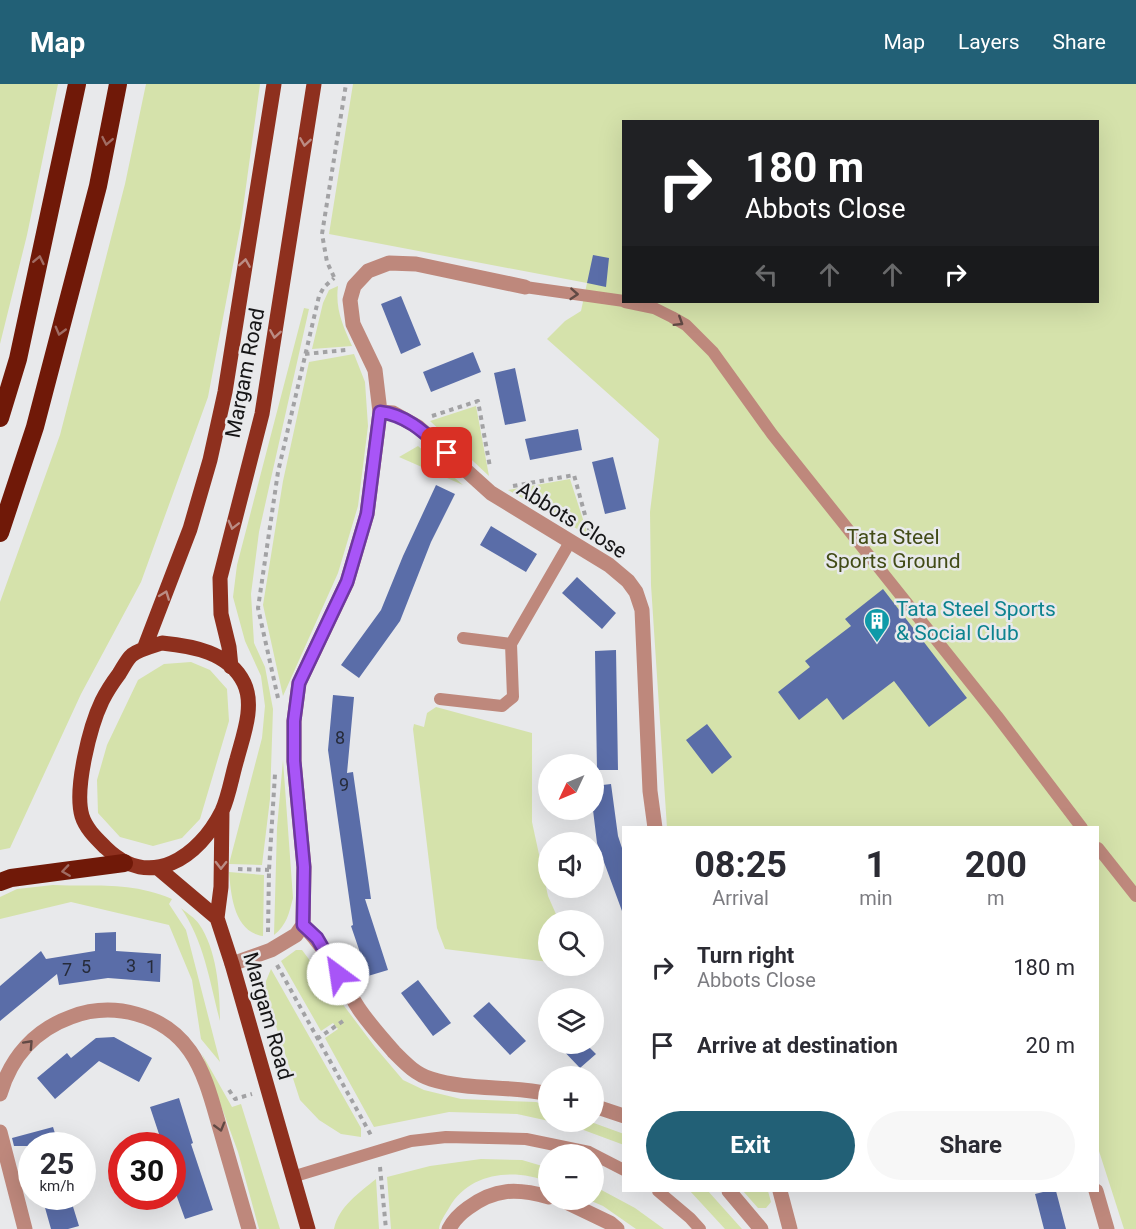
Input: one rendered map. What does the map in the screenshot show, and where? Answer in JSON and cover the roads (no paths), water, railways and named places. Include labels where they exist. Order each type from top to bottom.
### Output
[{"type":"highway","points":[[0,418],[18,359],[77,84]]},
{"type":"highway","points":[[0,533],[34,427],[95,197],[118,84]]},
{"type":"highway","points":[[0,882],[124,863]]},
{"type":"main road","name":"Margam Road","points":[[144,649],[190,529],[220,414],[274,84]]},
{"type":"main road","name":"Margam Road","points":[[231,667],[221,614],[220,578],[262,414],[314,84]]},
{"type":"main road","points":[[162,643],[205,649],[231,667],[244,683],[248,700],[246,725],[222,811],[200,844],[186,856],[159,869],[124,863],[107,849],[87,827],[81,814],[81,773],[91,730],[102,701],[132,655],[144,649],[162,643]]},
{"type":"main road","name":"Margam Road","points":[[222,811],[221,887],[217,918],[308,1229]]},
{"type":"main road","points":[[159,869],[217,918]]},
{"type":"street","points":[[232,964],[271,950],[296,935],[303,925],[304,867],[294,761],[294,721],[299,683],[347,582],[367,514],[380,412],[375,370],[353,324],[350,300],[354,286],[368,271],[389,263],[416,264],[525,287]]},
{"type":"street","name":"Abbots Close","points":[[380,412],[393,413],[418,427],[491,493],[628,580],[636,592],[642,610],[650,791],[656,826]]},
{"type":"street","points":[[303,925],[317,938],[360,1010],[378,1034],[410,1068],[429,1078],[463,1086],[538,1091]]},
{"type":"street","points":[[0,1094],[5,1076],[19,1054],[33,1038],[53,1023],[80,1013],[103,1010],[125,1011],[161,1024],[190,1051],[201,1072],[211,1097],[249,1229]]},
{"type":"street","points":[[604,1109],[622,1115]]},
{"type":"street","points":[[0,1132],[5,1170],[25,1229]]},
{"type":"street","points":[[449,1229],[464,1211],[482,1198],[506,1190],[538,1194]]},
{"type":"street","points":[[730,1192],[761,1229]]},
{"type":"street","points":[[780,1192],[790,1229]]},
{"type":"street","points":[[1096,1192],[1107,1229]]},
{"type":"street","points":[[583,1210],[610,1223],[617,1229]]},
{"type":"lane","points":[[525,287],[622,301]]},
{"type":"lane","points":[[633,303],[654,308],[686,325],[713,352],[772,434],[997,716],[1080,826]]},
{"type":"lane","points":[[440,699],[502,706],[513,698],[512,645],[577,546]]},
{"type":"lane","points":[[463,638],[512,645]]},
{"type":"lane","points":[[1099,849],[1136,896]]},
{"type":"lane","points":[[292,1177],[411,1141],[446,1137],[526,1138],[589,1152],[622,1169]]},
{"type":"lane","points":[[659,1192],[700,1229]]},
{"type":"place","name":"Tata Steel Sports & Social Club","points":[[877,644]]},
{"type":"park label","name":"Tata Steel Sports Ground","points":[[893,549]]}]
